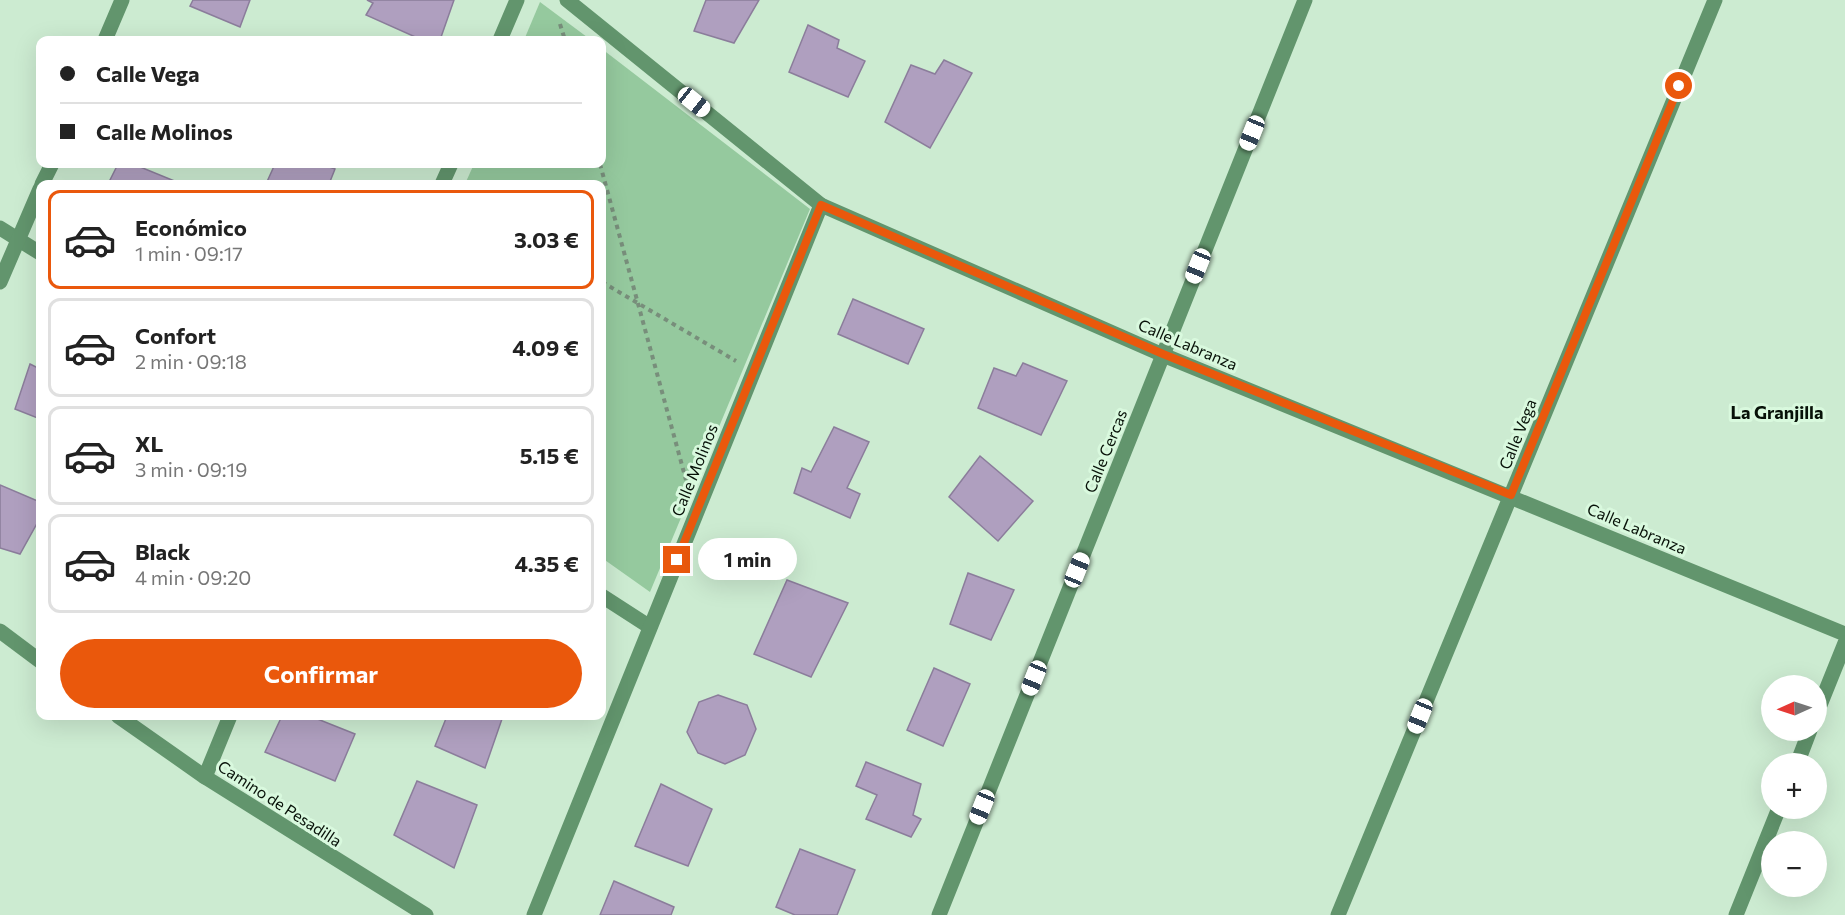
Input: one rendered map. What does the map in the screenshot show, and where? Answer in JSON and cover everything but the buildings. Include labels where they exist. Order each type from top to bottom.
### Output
[{"type":"street","points":[[107,36],[122,0]]},
{"type":"street","points":[[502,36],[517,0]]},
{"type":"street","name":"Calle Labranza","points":[[567,0],[821,205],[1163,354],[1845,634]]},
{"type":"street","name":"Calle Cercas","points":[[939,915],[1305,0]]},
{"type":"street","name":"Calle Vega","points":[[1338,915],[1715,0]]},
{"type":"street","points":[[0,282],[36,198]]},
{"type":"street","name":"Calle Molinos","points":[[534,915],[821,205]]},
{"type":"street","points":[[0,228],[36,251]]},
{"type":"street","points":[[606,599],[651,627]]},
{"type":"street","points":[[0,631],[36,658]]},
{"type":"street","points":[[1827,688],[1845,643]]},
{"type":"street","name":"Camino de Pesadilla","points":[[124,720],[206,777],[426,915]]},
{"type":"street","points":[[206,777],[228,720]]},
{"type":"street","points":[[1737,915],[1775,819]]},
{"type":"path","points":[[558,15],[564,36]]},
{"type":"path","points":[[606,185],[687,484]]},
{"type":"path","points":[[606,284],[744,366]]},
{"type":"green space","points":[[540,2],[586,36],[526,36]]},
{"type":"green space","points":[[606,52],[810,209],[650,592],[606,561],[606,180],[467,180],[472,168],[606,168]]},
{"type":"district","name":"La Granjilla","points":[[1777,412]]},
{"type":"route","points":[[677,560],[821,205],[1163,354],[1511,495],[1679,86]]}]
